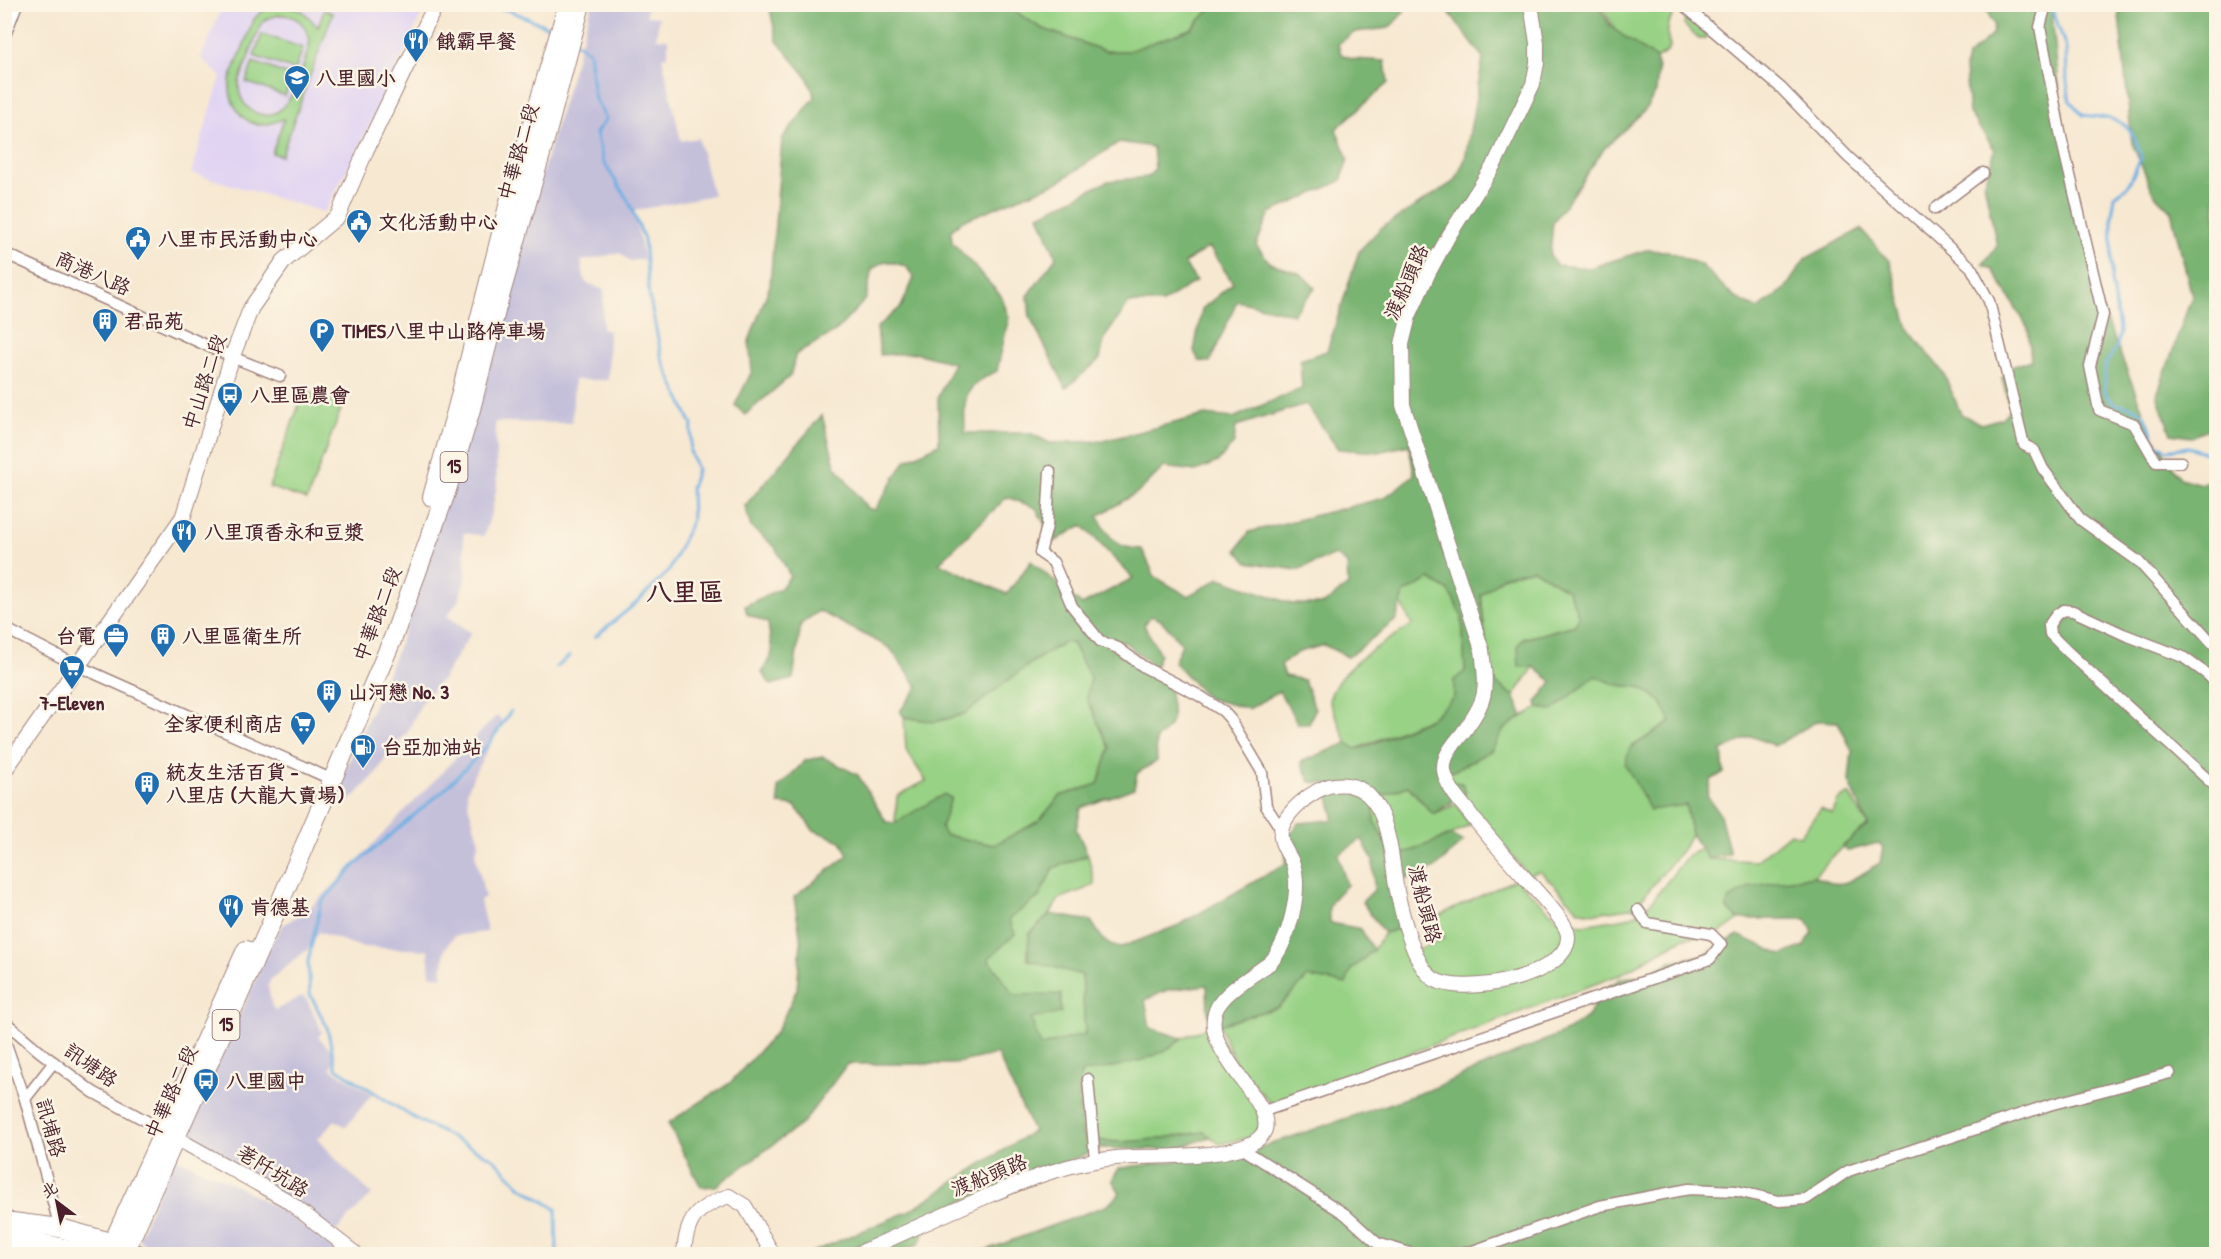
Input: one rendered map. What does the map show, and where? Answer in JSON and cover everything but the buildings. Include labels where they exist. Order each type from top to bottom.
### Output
[{"type":"main road","name":"中山路二段","points":[[4,771],[183,517],[232,357],[251,308],[284,261],[338,216],[366,150],[436,4]]},
{"type":"main road","name":"中華路二段","points":[[118,1250],[169,1134],[270,928],[383,633],[434,491],[509,202],[568,4]]},
{"type":"main road","name":"中華路二段","points":[[328,778],[393,638],[446,493],[470,413],[581,4]]},
{"type":"main road","points":[[4,1221],[60,1228],[118,1250]]},
{"type":"main road","points":[[4,1236],[96,1254]]},
{"type":"main road","points":[[4,1249],[34,1254]]},
{"type":"street","points":[[4,38],[17,4]]},
{"type":"street","name":"渡船頭路","points":[[1281,829],[1288,816],[1304,799],[1334,784],[1352,786],[1368,795],[1379,809],[1386,826],[1397,890],[1416,954],[1433,979],[1446,985],[1496,983],[1543,970],[1556,962],[1566,948],[1569,936],[1560,918],[1482,829],[1452,790],[1445,777],[1443,769],[1446,755],[1479,711],[1486,685],[1482,650],[1402,405],[1402,344],[1409,316],[1448,237],[1495,163],[1533,84],[1537,63],[1537,43],[1530,4]]},
{"type":"street","points":[[1682,4],[1787,94],[1848,157],[1971,267],[1989,301],[2024,445],[2034,450],[2043,469],[2081,519],[2139,561],[2217,647]]},
{"type":"street","points":[[2046,4],[2040,27],[2061,137],[2103,315],[2090,366],[2098,410],[2134,424],[2156,462],[2181,462]]},
{"type":"street","points":[[1935,209],[1983,173]]},
{"type":"street","name":"商港八路","points":[[4,253],[232,357],[280,376]]},
{"type":"street","points":[[1050,471],[1047,526],[1040,553],[1053,562],[1062,578],[1072,606],[1100,641],[1118,648],[1144,667],[1200,696],[1223,711],[1231,720],[1262,772],[1266,806],[1281,829],[1281,840],[1293,863],[1297,883],[1288,933],[1276,957],[1223,998],[1215,1011],[1215,1032],[1230,1065],[1264,1111],[1710,959],[1721,944],[1711,934],[1647,923],[1638,910]]},
{"type":"street","points":[[2217,684],[2183,657],[2123,634],[2073,610],[2063,610],[2049,625],[2050,634],[2068,652],[2217,787]]},
{"type":"street","points":[[4,628],[78,666],[328,778]]},
{"type":"street","name":"訊塘路","points":[[4,1021],[93,1092],[169,1134]]},
{"type":"street","name":"訊埔路","points":[[4,1038],[25,1099],[60,1228]]},
{"type":"street","points":[[25,1099],[54,1062]]},
{"type":"street","points":[[1452,1254],[1473,1251],[1600,1206],[1689,1189],[1737,1191],[1779,1201],[1806,1199],[1848,1171],[2049,1105],[2170,1073]]},
{"type":"street","points":[[1088,1079],[1095,1160]]},
{"type":"street","name":"渡船頭路","points":[[857,1254],[928,1220],[1037,1176],[1095,1160],[1229,1151],[1261,1138],[1266,1129],[1264,1111]]},
{"type":"street","name":"荖阡坑路","points":[[169,1134],[285,1199],[356,1254]]},
{"type":"street","points":[[1240,1147],[1345,1214],[1377,1243],[1413,1254]]},
{"type":"street","points":[[684,1254],[689,1223],[698,1211],[711,1202],[729,1196],[745,1206],[773,1254]]},
{"type":"street","points":[[118,1250],[148,1254]]},
{"type":"shaded area","name":"八里國小","points":[[223,5],[426,5],[361,143],[324,212],[191,173],[221,77],[201,58]]},
{"type":"shaded area","points":[[592,5],[647,5],[646,16],[659,17],[656,38],[668,39],[668,56],[662,57],[681,141],[698,138],[713,195],[633,211],[644,259],[630,261],[620,253],[581,261],[585,282],[604,290],[602,329],[609,331],[608,380],[574,380],[572,423],[495,422],[497,486],[492,511],[484,536],[463,533],[466,576],[459,600],[447,616],[471,633],[443,678],[422,702],[407,733],[393,747],[375,775],[347,804],[333,799],[395,656],[419,589]]},
{"type":"shaded area","points":[[498,716],[503,722],[473,776],[467,793],[479,842],[475,853],[485,897],[480,900],[487,932],[454,936],[445,949],[442,977],[430,975],[428,950],[361,947],[319,932],[307,950],[271,979],[268,986],[272,1007],[276,1010],[302,996],[307,1000],[322,1032],[318,1037],[336,1055],[331,1069],[372,1094],[346,1127],[335,1120],[318,1139],[372,1194],[334,1233],[182,1141],[274,939],[284,924],[306,911],[331,888]]},
{"type":"shaded area","points":[[174,1157],[231,1183],[288,1214],[339,1254],[185,1254],[161,1245],[146,1246],[138,1238]]},
{"type":"green space","points":[[1443,4],[1598,5],[1611,27],[1656,59],[1658,69],[1656,92],[1645,110],[1604,149],[1553,222],[1550,255],[1556,265],[1590,268],[1646,250],[1668,251],[1701,265],[1734,297],[1758,309],[1785,289],[1805,259],[1861,229],[1890,262],[1909,329],[1944,374],[1961,414],[1981,424],[2002,418],[2010,409],[2002,378],[2008,368],[2031,360],[2028,328],[1993,270],[1983,264],[1997,246],[1984,182],[1995,150],[1969,113],[1965,68],[1967,57],[1992,35],[1994,25],[1984,5],[2051,5],[2064,136],[2100,303],[2152,434],[2180,478],[2201,484],[2216,477],[2216,1254],[975,1254],[1108,1205],[1120,1193],[1112,1180],[1119,1168],[1247,1152],[1429,1090],[1569,1030],[1590,1014],[1599,992],[1622,978],[1645,975],[1671,962],[1706,954],[1738,935],[1782,955],[1804,946],[1813,932],[1806,919],[1739,919],[1727,909],[1728,900],[1749,887],[1814,876],[1833,883],[1848,882],[1880,863],[1883,848],[1878,843],[1848,851],[1843,846],[1868,825],[1849,781],[1852,751],[1838,722],[1817,721],[1775,746],[1751,736],[1722,751],[1724,772],[1711,780],[1707,795],[1720,815],[1730,854],[1708,859],[1691,834],[1686,805],[1650,810],[1625,764],[1630,748],[1671,722],[1660,700],[1640,687],[1617,685],[1595,676],[1553,710],[1538,708],[1537,701],[1552,682],[1534,667],[1519,667],[1518,645],[1523,639],[1575,625],[1579,617],[1568,590],[1533,569],[1504,576],[1481,595],[1489,678],[1514,696],[1523,716],[1503,730],[1492,750],[1446,775],[1449,782],[1462,783],[1466,793],[1433,814],[1408,786],[1373,799],[1375,822],[1393,858],[1451,835],[1463,842],[1435,868],[1397,882],[1397,929],[1384,933],[1362,902],[1374,890],[1373,861],[1362,839],[1338,855],[1347,885],[1332,901],[1328,911],[1331,923],[1361,929],[1373,950],[1351,970],[1346,984],[1308,977],[1278,1007],[1219,1025],[1208,1016],[1207,985],[1167,990],[1145,1000],[1150,1028],[1182,1038],[1160,1053],[1147,1058],[1081,1073],[1078,1104],[1082,1135],[1094,1139],[1124,1142],[1204,1132],[1210,1137],[1173,1150],[1102,1148],[935,1212],[918,1245],[897,1254],[808,1254],[909,1211],[1033,1131],[997,1054],[952,1064],[847,1064],[803,1123],[716,1186],[701,1187],[668,1123],[730,1083],[777,1031],[797,989],[801,941],[794,897],[848,855],[841,841],[813,830],[795,806],[779,804],[778,788],[806,760],[823,757],[858,775],[886,822],[895,823],[944,794],[951,798],[941,828],[945,835],[994,845],[1039,821],[1060,796],[1098,784],[1110,748],[1087,699],[1090,677],[1072,643],[1064,642],[1031,663],[964,714],[935,722],[904,717],[900,711],[918,687],[890,648],[819,611],[801,624],[793,679],[771,685],[762,673],[772,653],[768,623],[747,614],[745,606],[781,588],[790,576],[775,547],[751,527],[745,506],[822,415],[835,465],[867,508],[875,510],[905,461],[939,444],[938,397],[954,363],[915,353],[880,355],[877,327],[901,307],[914,278],[906,266],[885,261],[872,269],[866,299],[835,332],[796,354],[790,376],[745,415],[735,405],[752,371],[749,341],[770,285],[782,139],[815,97],[807,77],[777,41],[769,5],[1005,5],[1041,28],[1105,51],[1128,51],[1191,29],[1214,5],[1404,5],[1404,12],[1389,28],[1355,32],[1338,44],[1341,54],[1352,59],[1385,61],[1388,83],[1336,129],[1348,159],[1341,181],[1270,213],[1256,245],[1270,263],[1301,274],[1315,288],[1293,314],[1237,301],[1210,362],[1199,361],[1194,351],[1202,309],[1233,283],[1209,247],[1184,263],[1196,281],[1162,303],[1129,303],[1105,337],[1100,359],[1066,388],[1030,317],[1028,296],[1056,257],[1039,215],[1108,181],[1148,177],[1155,169],[1153,147],[1119,142],[1058,182],[960,222],[951,231],[952,242],[1001,296],[1009,317],[997,371],[977,382],[967,394],[965,433],[1030,433],[1050,443],[1103,441],[1205,415],[1233,418],[1302,388],[1300,360],[1327,351],[1359,251],[1381,228],[1455,181],[1465,159],[1483,58]],"holes":[[[1306,404],[1338,449],[1378,452],[1409,445],[1414,475],[1384,498],[1249,532],[1237,550],[1247,562],[1297,570],[1335,555],[1347,564],[1348,585],[1324,604],[1292,604],[1220,578],[1188,596],[1155,577],[1142,549],[1126,547],[1114,541],[1106,530],[1098,516],[1140,491],[1164,467],[1196,471],[1218,462],[1234,443],[1236,426]],[[1007,497],[1036,508],[1054,542],[1082,525],[1133,578],[1082,605],[1031,561],[1007,594],[939,563]],[[1430,579],[1449,591],[1462,616],[1465,671],[1454,680],[1454,697],[1433,717],[1367,746],[1356,749],[1347,743],[1301,762],[1310,782],[1326,783],[1333,814],[1332,820],[1299,823],[1288,837],[1285,864],[1179,925],[1119,948],[1104,941],[1091,921],[1050,914],[1029,934],[1028,960],[1082,975],[1085,1034],[1041,1046],[1031,1019],[1061,1013],[1061,994],[1014,995],[988,959],[1015,934],[1009,919],[1039,897],[1053,868],[1088,855],[1076,829],[1081,808],[1134,788],[1137,773],[1157,761],[1156,739],[1168,728],[1172,717],[1169,688],[1107,644],[1110,638],[1126,643],[1155,668],[1160,654],[1144,625],[1151,616],[1161,620],[1182,644],[1174,662],[1207,698],[1249,709],[1279,691],[1298,724],[1309,724],[1315,709],[1304,680],[1285,676],[1281,664],[1299,652],[1324,645],[1348,657],[1396,620],[1404,593]]]},
{"type":"green space","points":[[281,5],[303,11],[318,27],[324,10],[333,13],[281,156],[272,153],[284,119],[263,125],[249,121],[235,107],[230,87],[230,80],[254,19],[265,9]],"holes":[[[284,15],[295,18],[302,24],[310,40],[309,47],[293,93],[284,106],[269,115],[253,112],[242,100],[239,82],[261,24],[266,19]]]},
{"type":"green space","points":[[1005,5],[1214,5],[1191,29],[1129,51],[1105,51],[1041,28]]},
{"type":"green space","points":[[1601,5],[1674,5],[1677,7],[1668,27],[1670,47],[1667,52],[1654,60],[1620,39]]},
{"type":"green space","points":[[2118,5],[2216,5],[2216,426],[2191,437],[2171,434],[2157,395],[2192,296],[2171,211],[2154,194],[2132,143]]},
{"type":"green space","points":[[1691,17],[1706,30],[1708,34],[1705,39],[1699,39],[1684,25],[1685,19]]},
{"type":"green space","points":[[262,34],[303,48],[295,70],[254,56]]},
{"type":"green space","points":[[253,62],[292,76],[285,96],[246,82]]},
{"type":"green space","points":[[304,391],[343,404],[307,500],[269,487]]},
{"type":"green space","points":[[1533,569],[1568,590],[1580,618],[1575,625],[1523,639],[1534,667],[1514,696],[1489,678],[1481,594],[1504,576]]},
{"type":"green space","points":[[1430,579],[1449,591],[1462,616],[1465,672],[1454,697],[1433,717],[1356,749],[1347,743],[1329,700],[1334,687],[1363,656],[1412,625],[1401,603],[1404,593]]},
{"type":"green space","points":[[1064,642],[1072,643],[1090,677],[1087,699],[1110,748],[1098,784],[1060,796],[1039,821],[994,845],[945,835],[940,828],[951,798],[895,823],[897,796],[926,781],[906,750],[904,717],[935,722],[964,714],[1031,663]]},
{"type":"green space","points":[[1595,675],[1617,685],[1640,687],[1660,700],[1671,722],[1630,748],[1686,805],[1691,834],[1684,847],[1635,907],[1596,913],[1580,911],[1540,871],[1528,875],[1449,782],[1446,775],[1492,750],[1503,730],[1523,716],[1538,708],[1553,710]]},
{"type":"green space","points":[[1408,786],[1433,814],[1456,804],[1470,825],[1393,858],[1375,822],[1373,799]]},
{"type":"green space","points":[[1849,794],[1868,825],[1843,846],[1814,876],[1749,887],[1727,909],[1739,919],[1718,934],[1684,938],[1619,975],[1272,1105],[1236,1063],[1219,1025],[1278,1007],[1308,977],[1351,970],[1373,950],[1384,933],[1397,929],[1416,950],[1445,938],[1436,917],[1516,879],[1556,917],[1583,925],[1627,918],[1645,910],[1688,855],[1701,849],[1708,859],[1756,861],[1790,833],[1800,836],[1821,808],[1832,814],[1839,799]]},
{"type":"green space","points":[[1088,855],[1095,885],[1059,899],[1050,914],[1029,934],[1028,960],[1082,975],[1085,1034],[1041,1047],[1031,1019],[988,959],[1015,934],[1009,919],[1039,897],[1053,868]]},
{"type":"green space","points":[[1213,1025],[1257,1104],[1260,1126],[1251,1137],[1220,1144],[1204,1132],[1124,1142],[1094,1139],[1082,1135],[1078,1104],[1080,1073],[1142,1060],[1177,1043],[1182,1038]]},
{"type":"waterway","points":[[456,5],[480,4]]},
{"type":"waterway","points":[[2054,4],[2053,11],[2066,48],[2070,101],[2083,115],[2122,123],[2133,135],[2141,158],[2128,186],[2115,196],[2112,215],[2111,282],[2120,333],[2117,346],[2105,365],[2105,393],[2115,404],[2139,410],[2147,419],[2154,442],[2167,450],[2188,447],[2216,456]]},
{"type":"waterway","points":[[480,5],[508,10],[553,29]]},
{"type":"waterway","points":[[576,43],[589,51],[594,97],[606,119],[596,133],[603,161],[629,202],[644,239],[649,295],[662,359],[692,425],[690,451],[697,470],[691,488],[692,520],[669,571],[635,604],[595,637]]},
{"type":"waterway","points":[[556,667],[570,656]]},
{"type":"waterway","points":[[511,711],[488,745],[444,790],[356,864],[321,903],[308,961],[310,994],[327,1027],[336,1068],[414,1118],[494,1159],[520,1186],[556,1209],[557,1254]]},
{"type":"place","name":"餓霸早餐","points":[[416,64]]},
{"type":"place","name":"八里國小","points":[[297,101]]},
{"type":"place","name":"文化活動中心","points":[[359,245]]},
{"type":"place","name":"八里市民活動中心","points":[[138,262]]},
{"type":"place","name":"君品苑","points":[[105,344]]},
{"type":"place","name":"TIMES八里中山路停車場","points":[[322,354]]},
{"type":"place","name":"八里區農會","points":[[230,418]]},
{"type":"place","name":"八里頂香永和豆漿","points":[[184,555]]},
{"type":"place","name":"台電","points":[[116,659]]},
{"type":"place","name":"八里區衛生所","points":[[163,659]]},
{"type":"place","name":"7-Eleven","points":[[72,691]]},
{"type":"place","name":"山河戀 No. 3","points":[[329,715]]},
{"type":"place","name":"全家便利商店","points":[[303,747]]},
{"type":"place","name":"台亞加油站","points":[[363,770]]},
{"type":"place","name":"統友生活百貨 - 八里店 (大龍大賣場)","points":[[147,807]]},
{"type":"place","name":"肯德基","points":[[231,930]]},
{"type":"place","name":"八里國中","points":[[206,1104]]},
{"type":"district","name":"八里區","points":[[685,592]]}]
